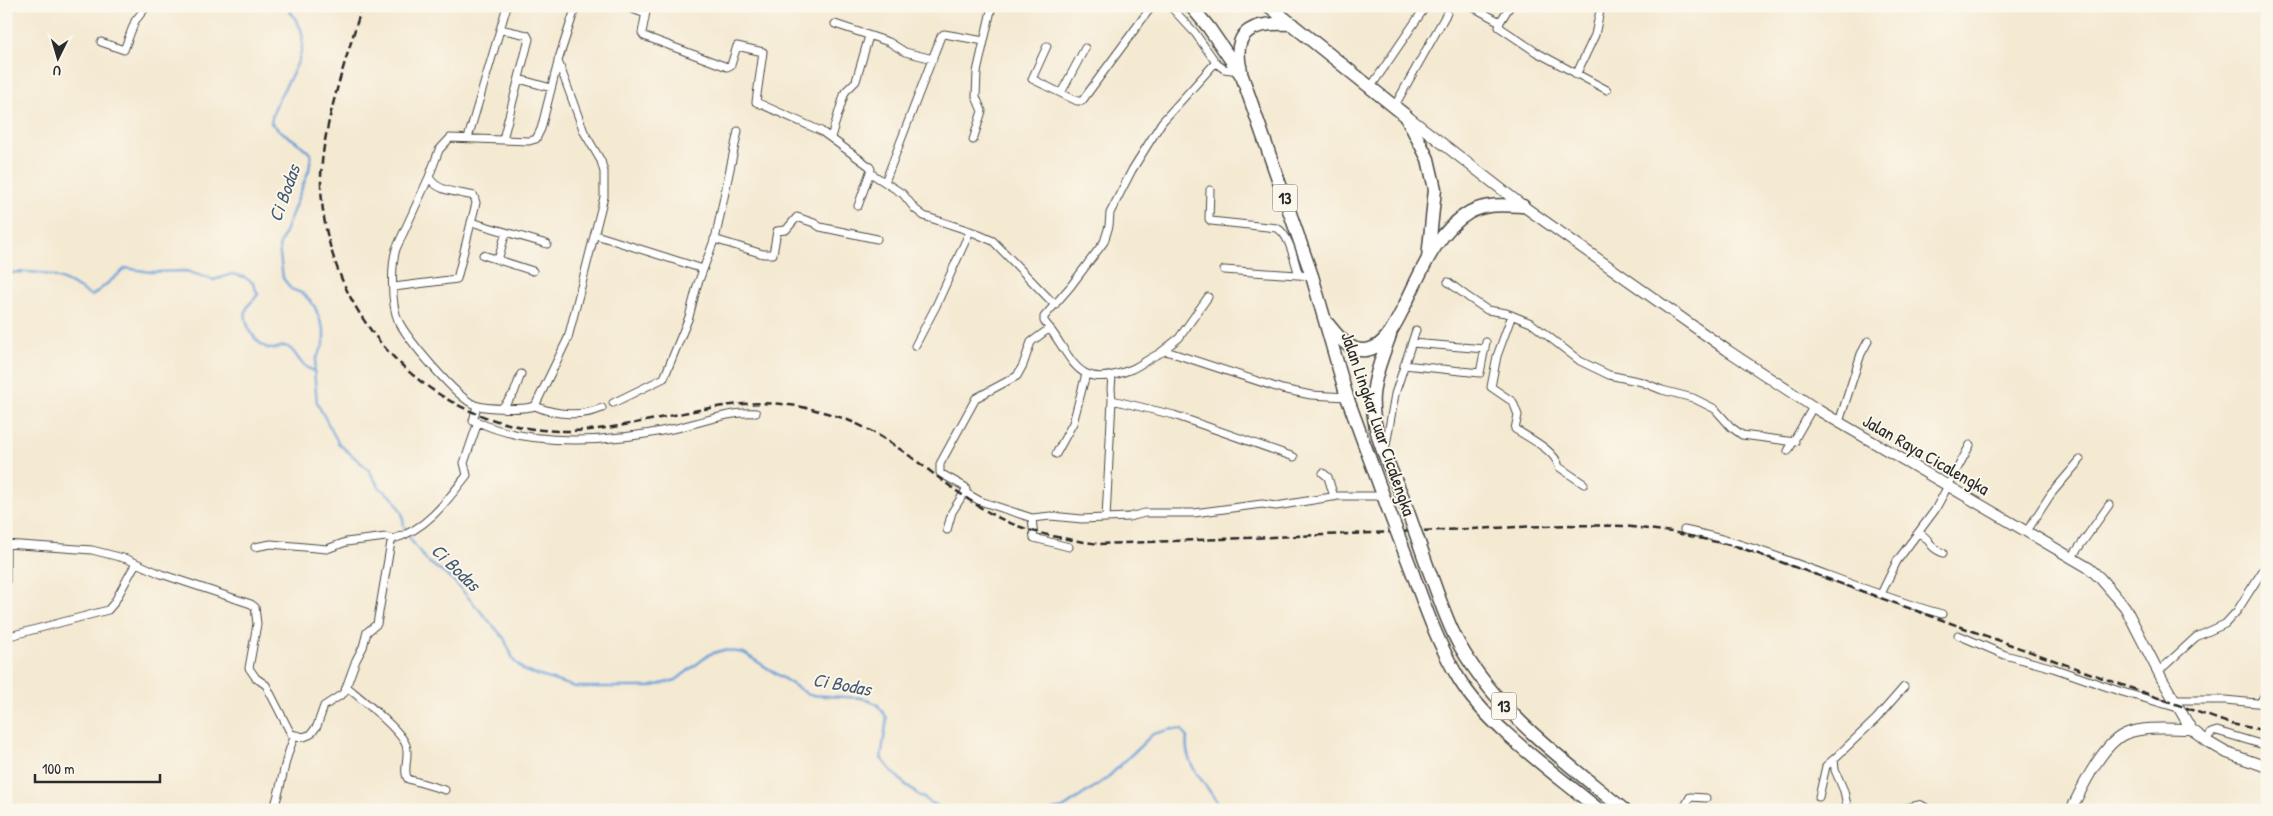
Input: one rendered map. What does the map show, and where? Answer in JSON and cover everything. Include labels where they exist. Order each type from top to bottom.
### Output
[{"type":"highway","name":"Jalan Lingkar Luar Cicalengka","points":[[1191,6],[1241,74],[1306,276],[1325,320],[1347,397],[1432,626],[1447,657],[1460,680],[1478,704],[1521,745],[1599,810]]},
{"type":"highway","name":"13","points":[[1269,6],[1406,116],[1428,159],[1435,189],[1428,258],[1393,328]]},
{"type":"highway","points":[[1241,74],[1238,60],[1239,46],[1246,33],[1257,25],[1271,23],[1292,24]]},
{"type":"highway","points":[[1428,258],[1444,234],[1471,212],[1482,207],[1499,205],[1523,206]]},
{"type":"highway","points":[[1325,320],[1343,342],[1352,348],[1367,349],[1376,347],[1393,328]]},
{"type":"highway","name":"Jalan Lingkar Luar Cicalengka","points":[[1393,328],[1380,362],[1373,395],[1374,420],[1384,454],[1403,498],[1458,644],[1478,676],[1514,717],[1624,810]]},
{"type":"main road","name":"Jalan Raya Cicalengka","points":[[1406,116],[1523,206],[1630,284],[1814,407],[2027,531],[2072,558],[2100,578],[2125,607],[2158,672],[2191,729],[2206,741],[2227,753],[2267,767]]},
{"type":"main road","points":[[2071,810],[2094,768],[2111,744],[2118,738],[2144,730],[2191,729]]},
{"type":"main road","points":[[1904,810],[1920,806],[1927,810]]},
{"type":"street","points":[[101,42],[124,50],[135,21],[147,6]]},
{"type":"street","points":[[468,138],[507,6]]},
{"type":"street","points":[[567,6],[576,7],[558,61],[539,137],[529,141],[448,139],[439,150],[429,177],[396,248],[393,260],[396,313],[403,329],[451,388],[476,406],[502,408],[535,406],[548,412],[571,414],[588,413],[602,408]]},
{"type":"street","points":[[624,6],[641,13],[647,9]]},
{"type":"street","points":[[973,140],[982,111],[976,101],[976,85],[992,6]]},
{"type":"street","points":[[1046,46],[1032,79],[1078,101],[1085,99],[1152,6]]},
{"type":"street","points":[[1170,6],[1195,33],[1224,70],[1241,74]]},
{"type":"street","points":[[1370,88],[1426,6]]},
{"type":"street","points":[[1471,6],[1500,22]]},
{"type":"street","points":[[1510,6],[1499,27],[1576,75],[1607,90]]},
{"type":"street","points":[[1576,75],[1595,35],[1601,6]]},
{"type":"street","points":[[647,9],[643,35],[696,56],[729,67],[737,46],[763,52],[756,102],[812,126],[831,137],[869,166],[871,169],[858,206]]},
{"type":"street","points":[[1394,107],[1446,13]]},
{"type":"street","points":[[835,24],[889,42],[905,52],[933,59]]},
{"type":"street","points":[[500,29],[529,36],[503,139]]},
{"type":"street","points":[[885,182],[942,35],[984,41]]},
{"type":"street","points":[[831,137],[844,92],[856,82],[869,36]]},
{"type":"street","points":[[1061,93],[1085,48]]},
{"type":"street","points":[[535,406],[568,338],[596,236],[604,197],[604,172],[601,161],[584,132],[558,61]]},
{"type":"street","points":[[1208,297],[1179,338],[1161,352],[1145,363],[1112,376],[1100,378],[1086,374],[1074,367],[1066,350],[1044,319],[1104,242],[1109,226],[1110,213],[1132,170],[1162,122],[1216,62]]},
{"type":"street","points":[[519,79],[551,88]]},
{"type":"street","points":[[613,403],[664,378],[690,317],[703,269],[714,239],[738,131]]},
{"type":"street","points":[[868,175],[872,174],[903,194],[924,216],[970,231],[993,241],[1055,305]]},
{"type":"street","points":[[394,287],[457,279],[476,203],[474,196],[441,189],[433,184],[429,177]]},
{"type":"street","points":[[1210,190],[1209,219],[1211,221],[1281,230],[1306,276]]},
{"type":"street","points":[[714,239],[763,254],[773,254],[777,231],[786,230],[796,217],[814,222],[820,227],[877,239]]},
{"type":"street","points":[[471,222],[547,244]]},
{"type":"street","points":[[915,346],[936,306],[970,231]]},
{"type":"street","points":[[498,260],[506,232]]},
{"type":"street","points":[[596,236],[703,269]]},
{"type":"street","points":[[483,255],[533,270]]},
{"type":"street","points":[[1224,270],[1306,276]]},
{"type":"street","points":[[1448,282],[1487,310],[1512,315],[1531,323],[1580,361],[1609,375],[1642,382],[1662,390],[1696,399],[1715,409],[1731,427],[1742,435],[1795,442]]},
{"type":"street","points":[[1512,315],[1497,356],[1491,387],[1513,402],[1518,415],[1515,429],[1558,460],[1559,468],[1584,484]]},
{"type":"street","points":[[947,530],[952,512],[966,493],[965,487],[940,473],[940,464],[976,398],[1008,383],[1017,376],[1024,365],[1031,342],[1050,328]]},
{"type":"street","points":[[1384,454],[1395,394],[1416,330]]},
{"type":"street","points":[[1839,422],[1858,361],[1868,341]]},
{"type":"street","points":[[1404,365],[1480,373],[1486,346],[1412,343]]},
{"type":"street","points":[[1161,352],[1171,352],[1282,389],[1311,395],[1347,397]]},
{"type":"street","points":[[502,408],[514,393],[521,374]]},
{"type":"street","points":[[1056,454],[1073,423],[1086,374]]},
{"type":"street","points":[[1106,518],[1112,376]]},
{"type":"street","points":[[1112,400],[1174,415],[1294,458]]},
{"type":"street","points":[[476,406],[472,421],[490,428],[521,435],[583,440],[637,435],[730,415],[756,413]]},
{"type":"street","points":[[1788,451],[1814,407]]},
{"type":"street","points":[[255,547],[270,544],[327,549],[346,542],[386,537],[393,539],[412,531],[428,520],[467,475],[464,463],[478,422]]},
{"type":"street","points":[[1881,594],[1897,561],[1919,534],[1970,445]]},
{"type":"street","points":[[2027,531],[2051,494],[2080,460]]},
{"type":"street","points":[[1323,472],[1328,477],[1334,497]]},
{"type":"street","points":[[966,493],[980,501],[1032,518],[1051,516],[1068,519],[1129,517],[1146,513],[1194,513],[1262,504],[1276,506],[1334,497],[1386,501]]},
{"type":"street","points":[[2072,558],[2109,505]]},
{"type":"street","points":[[1032,518],[1034,538],[1069,547]]},
{"type":"street","points":[[1684,530],[1706,534],[1760,550],[1942,614]]},
{"type":"street","points":[[1919,534],[1925,536],[1932,549],[1942,554]]},
{"type":"street","points":[[6,582],[6,544],[92,550],[136,563],[161,574],[246,602],[255,607],[257,624],[249,668],[256,678],[266,685],[291,734],[304,738],[312,734],[317,726],[324,706],[340,697],[348,687],[351,673],[364,647],[367,632],[377,624],[393,539]]},
{"type":"street","points":[[6,637],[108,610],[114,603],[136,563]]},
{"type":"street","points":[[2158,672],[2196,637],[2225,624],[2237,611],[2267,564]]},
{"type":"street","points":[[1958,635],[2005,655],[2053,668],[2119,691],[2176,704],[2225,700],[2263,704],[2267,692]]},
{"type":"street","points":[[348,687],[386,721],[404,742],[408,761],[405,773],[408,779],[445,790]]},
{"type":"street","points":[[1819,797],[1826,766],[1876,719],[1904,687]]},
{"type":"street","points":[[2206,741],[2211,733],[2217,730],[2267,746]]},
{"type":"street","points":[[272,810],[281,787],[294,736]]},
{"type":"street","points":[[1834,759],[1834,770],[1844,791],[1848,810]]},
{"type":"street","points":[[1683,810],[1690,797],[1706,798]]},
{"type":"waterway","name":"Ci Bodas","points":[[286,6],[300,26],[302,45],[300,56],[278,100],[271,123],[311,155],[309,170],[279,247],[283,278],[291,289],[304,294],[315,307],[324,331],[324,344],[316,359],[314,371],[317,403],[339,444],[368,469],[379,487],[394,499],[402,513],[404,526],[411,540],[427,561],[452,579],[504,638],[514,661],[525,671],[575,687],[649,687],[676,680],[710,654],[724,650],[744,653],[809,695],[862,698],[877,704],[887,718],[881,758],[894,774],[910,788],[928,801],[947,810]]},
{"type":"waterway","points":[[6,274],[19,272],[41,273],[62,279],[92,296],[126,268],[150,272],[186,271],[214,280],[232,274],[244,277],[252,282],[258,294],[248,306],[246,312],[246,319],[251,333],[267,348],[288,347],[305,366],[314,371]]},
{"type":"waterway","name":"Ci Bodas","points":[[1053,810],[1063,808],[1106,779],[1153,734],[1172,729],[1182,730],[1187,738],[1187,749],[1193,768],[1221,810]]},
{"type":"railway","points":[[362,6],[336,95],[325,141],[321,184],[327,233],[341,278],[364,320],[393,357],[429,388],[470,411],[516,426],[565,431],[625,425],[742,404],[772,403],[802,407],[836,416],[867,429],[900,449],[978,506],[1007,522],[1046,534],[1099,544],[1568,525],[1623,526],[1672,532],[1739,547],[2231,724],[2267,731]]}]
